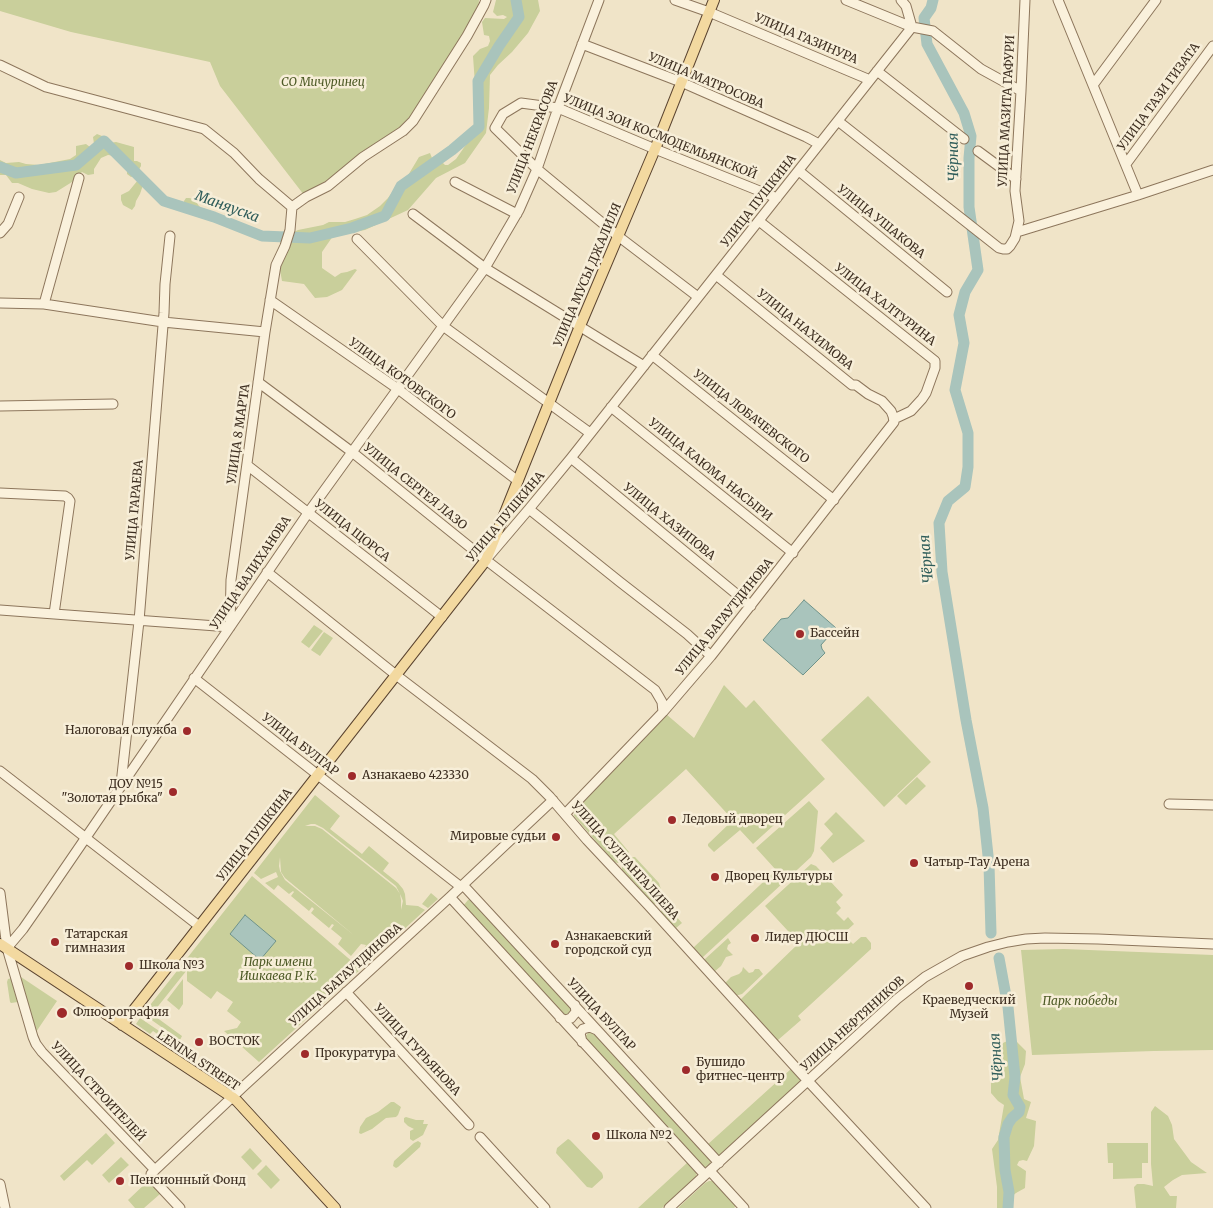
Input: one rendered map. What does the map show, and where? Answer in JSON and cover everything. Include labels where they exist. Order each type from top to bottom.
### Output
[{"type":"main road","name":"УЛИЦА МУСЫ ДЖАЛИЛЯ","points":[[486,560],[580,326],[655,149],[714,0]]},
{"type":"main road","name":"УЛИЦА ПУШКИНА","points":[[122,1025],[486,560]]},
{"type":"main road","name":"LENINA STREET","points":[[3,946],[232,1097],[335,1208]]},
{"type":"street","points":[[0,65],[46,86],[204,129],[234,153],[292,208],[306,197],[328,186],[363,157],[403,131],[413,121],[467,36],[486,0]]},
{"type":"street","name":"УЛИЦА НЕКРАСОВА","points":[[444,326],[485,268],[517,214],[537,169],[599,0]]},
{"type":"street","name":"УЛИЦА ГАЗИНУРА","points":[[676,0],[870,80]]},
{"type":"street","points":[[846,0],[912,27],[933,31],[982,70],[1022,91]]},
{"type":"street","points":[[901,0],[906,6],[912,27]]},
{"type":"street","name":"УЛИЦА МАЗИТА ГАФУРИ","points":[[1017,232],[1019,218],[1015,197],[1022,91],[1025,0]]},
{"type":"street","points":[[1058,0],[1138,195]]},
{"type":"street","points":[[1092,84],[1156,0]]},
{"type":"street","name":"УЛИЦА ПУШКИНА","points":[[486,560],[571,458],[912,27]]},
{"type":"street","name":"УЛИЦА МАТРОСОВА","points":[[582,44],[682,82],[819,144]]},
{"type":"street","name":"УЛИЦА ТАЗИ ГИЗАТА","points":[[1126,164],[1213,46]]},
{"type":"street","points":[[878,71],[964,139]]},
{"type":"street","name":"УЛИЦА ЗОИ КОСМОДЕМЬЯНСКОЙ","points":[[537,169],[495,128],[503,114],[521,103],[558,108],[777,198]]},
{"type":"street","points":[[838,121],[1001,249],[1007,249],[1012,244],[1017,232],[1213,170]]},
{"type":"street","points":[[978,150],[1016,179]]},
{"type":"street","points":[[1203,174],[1213,162]]},
{"type":"street","points":[[537,169],[618,236],[698,297]]},
{"type":"street","name":"УЛИЦА УШАКОВА","points":[[799,171],[947,292]]},
{"type":"street","points":[[44,304],[79,178]]},
{"type":"street","points":[[455,182],[517,214]]},
{"type":"street","points":[[0,233],[8,224],[20,197]]},
{"type":"street","name":"УЛИЦА 8 МАРТА","points":[[230,627],[231,580],[265,332],[276,265],[290,230],[292,208]]},
{"type":"street","points":[[413,214],[485,268],[644,366]]},
{"type":"street","name":"УЛИЦА ХАЛТУРИНА","points":[[759,221],[934,359],[936,363],[935,368],[924,396],[911,411],[893,422]]},
{"type":"street","name":"УЛИЦА ГАРАЕВА","points":[[120,786],[139,621],[170,236]]},
{"type":"street","points":[[357,239],[444,326],[590,433]]},
{"type":"street","name":"УЛИЦА НАХИМОВА","points":[[716,274],[852,385],[856,385],[882,401],[891,411],[893,422]]},
{"type":"street","name":"УЛИЦА КОТОВСКОГО","points":[[270,300],[398,389],[518,481]]},
{"type":"street","points":[[0,303],[44,304],[163,322],[265,332]]},
{"type":"street","name":"УЛИЦА ВАЛИХАНОВА","points":[[3,946],[23,929],[266,572],[444,326]]},
{"type":"street","name":"УЛИЦА ЛОБАЧЕВСКОГО","points":[[652,356],[834,500]]},
{"type":"street","name":"УЛИЦА СЕРГЕЯ ЛАЗО","points":[[258,382],[352,452],[486,560],[655,690],[662,702],[663,712]]},
{"type":"street","points":[[0,406],[113,404]]},
{"type":"street","name":"УЛИЦА КАЮМА НАСЫРИ","points":[[611,407],[793,553]]},
{"type":"street","name":"УЛИЦА БАГАУТДИНОВА","points":[[565,814],[663,712],[711,656],[893,422]]},
{"type":"street","name":"УЛИЦА ХАЗИПОВА","points":[[571,458],[751,606]]},
{"type":"street","name":"УЛИЦА ЩОРСА","points":[[247,465],[442,616]]},
{"type":"street","points":[[0,493],[65,496],[70,501],[54,614]]},
{"type":"street","points":[[529,509],[687,634],[711,656]]},
{"type":"street","name":"УЛИЦА СУЛТАНГАЛИЕВА","points":[[266,572],[532,779],[926,1208]]},
{"type":"street","points":[[0,610],[230,627]]},
{"type":"street","name":"УЛИЦА БУЛГАР","points":[[194,678],[462,886],[575,1005],[719,1163]]},
{"type":"street","points":[[0,770],[199,926]]},
{"type":"street","name":"УЛИЦА БАГАУТДИНОВА","points":[[155,1170],[553,800]]},
{"type":"street","points":[[1169,804],[1213,805]]},
{"type":"street","name":"УЛИЦА СТРОИТЕЛЕЙ","points":[[0,893],[3,946],[36,1044],[155,1170],[151,1177],[180,1208]]},
{"type":"street","points":[[450,897],[583,1043],[744,1208]]},
{"type":"street","name":"УЛИЦА НЕФТЯНИКОВ","points":[[669,1208],[897,999],[938,969],[962,956],[1008,942],[1045,938],[1213,944]]},
{"type":"street","name":"УЛИЦА ГУРЬЯНОВА","points":[[346,992],[469,1125]]},
{"type":"street","points":[[560,1018],[566,1020],[571,1018],[576,1012],[575,1005]]},
{"type":"street","points":[[583,1043],[580,1035],[583,1029],[590,1027],[597,1030]]},
{"type":"street","points":[[480,1137],[545,1208]]},
{"type":"street","points":[[0,1184],[5,1208]]},
{"type":"green space","name":"СО Мичуринец","points":[[0,0],[479,0],[478,11],[411,128],[304,195],[220,86],[210,62],[71,32],[0,11]]},
{"type":"green space","points":[[496,0],[538,0],[540,11],[528,33],[490,75],[486,133],[465,163],[436,178],[408,210],[365,230],[333,236],[322,252],[322,268],[335,277],[341,273],[357,270],[342,290],[327,297],[315,298],[304,284],[282,281],[281,260],[290,248],[294,232],[329,222],[345,222],[367,215],[380,206],[407,177],[419,157],[430,153],[432,158],[445,165],[456,159],[472,136],[476,125],[477,113],[473,56],[480,49],[488,46],[490,41],[489,36],[484,35],[482,22],[485,18],[504,19],[507,17],[503,15],[497,16],[493,12]]},
{"type":"green space","points":[[97,134],[110,143],[116,142],[134,147],[134,161],[141,163],[137,173],[143,185],[132,210],[123,205],[121,195],[129,191],[138,180],[136,175],[131,177],[127,174],[127,170],[115,156],[108,155],[101,158],[94,169],[94,174],[88,175],[82,172],[72,182],[56,192],[49,193],[18,183],[12,183],[6,175],[0,175],[0,160],[6,163],[19,162],[39,165],[70,159],[76,155],[76,146],[86,144],[92,147],[94,144],[93,137]]},
{"type":"green space","points":[[186,198],[194,199],[201,208],[204,208],[205,212],[201,214],[188,211],[184,204]]},
{"type":"green space","points":[[314,625],[323,631],[309,648],[301,642]]},
{"type":"green space","points":[[324,632],[333,638],[320,656],[311,650]]},
{"type":"green space","points":[[724,685],[746,708],[754,700],[825,779],[753,844],[740,830],[714,852],[708,844],[733,820],[686,769],[614,834],[629,852],[618,863],[614,862],[574,816],[575,810],[666,714],[694,738]]},
{"type":"green space","points":[[868,696],[931,762],[884,807],[821,740]]},
{"type":"green space","points":[[917,777],[926,786],[906,805],[897,796]]},
{"type":"green space","points":[[315,795],[340,816],[330,829],[362,854],[369,846],[389,863],[383,871],[403,889],[406,905],[418,906],[425,910],[364,966],[358,961],[366,945],[361,944],[351,956],[338,944],[342,938],[331,929],[334,925],[332,924],[329,928],[311,913],[314,909],[312,907],[309,911],[291,896],[293,891],[289,894],[278,885],[274,890],[265,883],[278,877],[276,872],[261,879],[254,873]],"holes":[[[315,824],[323,828],[396,886],[400,894],[396,888],[322,829],[315,826],[305,826]],[[280,857],[281,872],[285,878],[355,936],[285,880],[280,871]],[[400,894],[403,901],[401,910]]]},
{"type":"green space","points":[[809,801],[818,811],[814,851],[811,857],[701,957],[694,947],[776,870],[756,848]]},
{"type":"green space","points":[[836,812],[865,841],[833,863],[820,848],[833,834],[824,824]]},
{"type":"green space","points":[[633,857],[659,883],[663,896],[655,904],[622,870],[622,867]]},
{"type":"green space","points":[[811,864],[816,866],[843,895],[836,902],[841,908],[836,913],[844,921],[848,917],[854,924],[843,934],[853,944],[861,937],[866,937],[871,943],[871,949],[798,1016],[801,1020],[776,1040],[741,999],[799,943],[765,906]]},
{"type":"green space","name":"Парк имени Ишкаева Р. К.","points":[[252,876],[361,969],[259,1062],[224,1031],[237,1028],[241,1022],[227,1011],[233,1002],[217,991],[211,999],[187,981],[187,970],[155,1010],[154,1014],[182,1036],[180,1040],[143,1014]]},
{"type":"green space","points":[[431,893],[438,899],[428,908],[422,904]]},
{"type":"green space","points":[[470,899],[574,1012],[565,1017],[463,906]]},
{"type":"green space","points":[[665,904],[682,923],[676,928],[661,913],[661,908]]},
{"type":"green space","points":[[728,938],[731,943],[727,949],[733,955],[726,957],[721,966],[714,972],[704,961]]},
{"type":"green space","name":"Парк победы","points":[[1064,949],[1213,955],[1213,1050],[1032,1055],[1021,950]]},
{"type":"green space","points":[[743,967],[749,973],[759,969],[763,974],[742,994],[735,996],[724,984],[731,977],[739,974]]},
{"type":"green space","points":[[12,978],[19,999],[18,1002],[11,1003],[7,982],[8,979]]},
{"type":"green space","points":[[20,978],[57,1001],[36,1032]]},
{"type":"green space","points":[[183,979],[183,1004],[179,1010],[167,1000]]},
{"type":"green space","points":[[140,1018],[174,1041],[169,1047],[167,1046],[168,1041],[153,1031],[150,1034],[136,1024]]},
{"type":"green space","points":[[593,1031],[711,1160],[707,1167],[702,1167],[584,1038],[589,1032]]},
{"type":"green space","points":[[1009,1040],[1017,1042],[1026,1051],[1025,1064],[1020,1077],[1024,1099],[1031,1102],[1026,1118],[1036,1121],[1034,1146],[1027,1161],[1019,1161],[1017,1165],[1026,1171],[1025,1188],[1005,1202],[1004,1208],[997,1208],[997,1187],[992,1149],[998,1140],[1004,1105],[991,1093],[991,1082],[1001,1064],[1001,1046]]},
{"type":"green space","points":[[203,1060],[239,1086],[235,1091],[220,1081],[222,1078],[204,1066],[198,1066]]},
{"type":"green space","points":[[791,1069],[800,1080],[799,1084],[720,1155],[716,1155],[707,1145]]},
{"type":"green space","points":[[391,1102],[401,1107],[396,1117],[386,1118],[372,1129],[361,1134],[359,1133],[360,1127],[366,1118]]},
{"type":"green space","points":[[1155,1106],[1168,1116],[1172,1125],[1174,1139],[1191,1162],[1207,1173],[1182,1175],[1164,1187],[1170,1196],[1177,1196],[1176,1208],[1136,1208],[1134,1187],[1137,1184],[1153,1186],[1151,1112]]},
{"type":"green space","points":[[406,1117],[424,1120],[423,1124],[428,1124],[423,1135],[413,1141],[410,1139],[410,1131],[414,1129],[404,1122]]},
{"type":"green space","points":[[106,1133],[115,1143],[92,1165],[87,1160],[64,1181],[60,1176]]},
{"type":"green space","points":[[568,1139],[602,1173],[603,1178],[592,1188],[587,1187],[556,1153],[557,1148]]},
{"type":"green space","points":[[418,1141],[421,1143],[420,1147],[398,1167],[393,1166],[394,1161]]},
{"type":"green space","points":[[1107,1143],[1148,1143],[1148,1163],[1142,1163],[1142,1178],[1113,1179],[1113,1163],[1108,1163]]},
{"type":"green space","points":[[250,1148],[262,1161],[253,1170],[241,1157]]},
{"type":"green space","points":[[121,1157],[129,1165],[109,1183],[102,1175]]},
{"type":"green space","points":[[688,1162],[697,1171],[696,1177],[662,1208],[638,1208]]},
{"type":"green space","points":[[266,1165],[280,1180],[271,1189],[257,1174]]},
{"type":"green space","points":[[148,1181],[160,1194],[144,1208],[135,1208],[128,1200]]},
{"type":"green space","points":[[709,1181],[716,1184],[736,1206],[734,1208],[678,1208],[705,1183]]},
{"type":"water","name":"Бассейн","points":[[804,600],[836,628],[821,645],[825,653],[803,675],[763,640],[781,619],[788,618]]},
{"type":"water","points":[[245,915],[276,941],[260,960],[230,934]]},
{"type":"waterway","name":"Маняуска","points":[[0,167],[16,173],[76,165],[104,141],[164,201],[214,217],[262,236],[310,238],[352,228],[385,216],[401,186],[452,150],[479,127],[478,81],[519,17],[516,0]]},
{"type":"waterway","name":"Чёрная","points":[[933,0],[931,8],[924,18],[927,44],[964,113],[971,136],[969,207],[978,270],[965,292],[959,315],[964,343],[955,390],[968,433],[968,467],[965,487],[948,501],[939,523],[942,572],[966,720],[983,808],[989,865],[991,933]]},
{"type":"waterway","name":"Чёрная","points":[[999,958],[1008,1007],[1015,1077],[1013,1095],[1020,1107],[1019,1112],[1008,1124],[1004,1137],[1005,1170],[1009,1192],[1008,1208]]},
{"type":"place","name":"Бассейн","points":[[800,634]]},
{"type":"place","name":"Налоговая служба","points":[[187,731]]},
{"type":"place","name":"Азнакаево 423330","points":[[352,776]]},
{"type":"place","name":"ДОУ №15 \"Золотая рыбка\"","points":[[173,792]]},
{"type":"place","name":"Ледовый дворец","points":[[672,820]]},
{"type":"place","name":"Мировые судьи","points":[[556,837]]},
{"type":"place","name":"Чатыр-Тау Арена","points":[[914,863]]},
{"type":"place","name":"Дворец Культуры","points":[[715,877]]},
{"type":"place","name":"Лидер ДЮСШ","points":[[755,938]]},
{"type":"place","name":"Татарская гимназия","points":[[55,942]]},
{"type":"place","name":"Азнакаевский городской суд","points":[[555,944]]},
{"type":"place","name":"Школа №3","points":[[129,966]]},
{"type":"place","name":"Краеведческий Музей","points":[[969,986]]},
{"type":"place","name":"Флюорография","points":[[62,1013]]},
{"type":"place","name":"ВОСТОК","points":[[199,1042]]},
{"type":"place","name":"Прокуратура","points":[[305,1054]]},
{"type":"place","name":"Бушидо фитнес-центр","points":[[686,1070]]},
{"type":"place","name":"Школа №2","points":[[596,1136]]},
{"type":"place","name":"Пенсионный Фонд","points":[[120,1181]]}]
